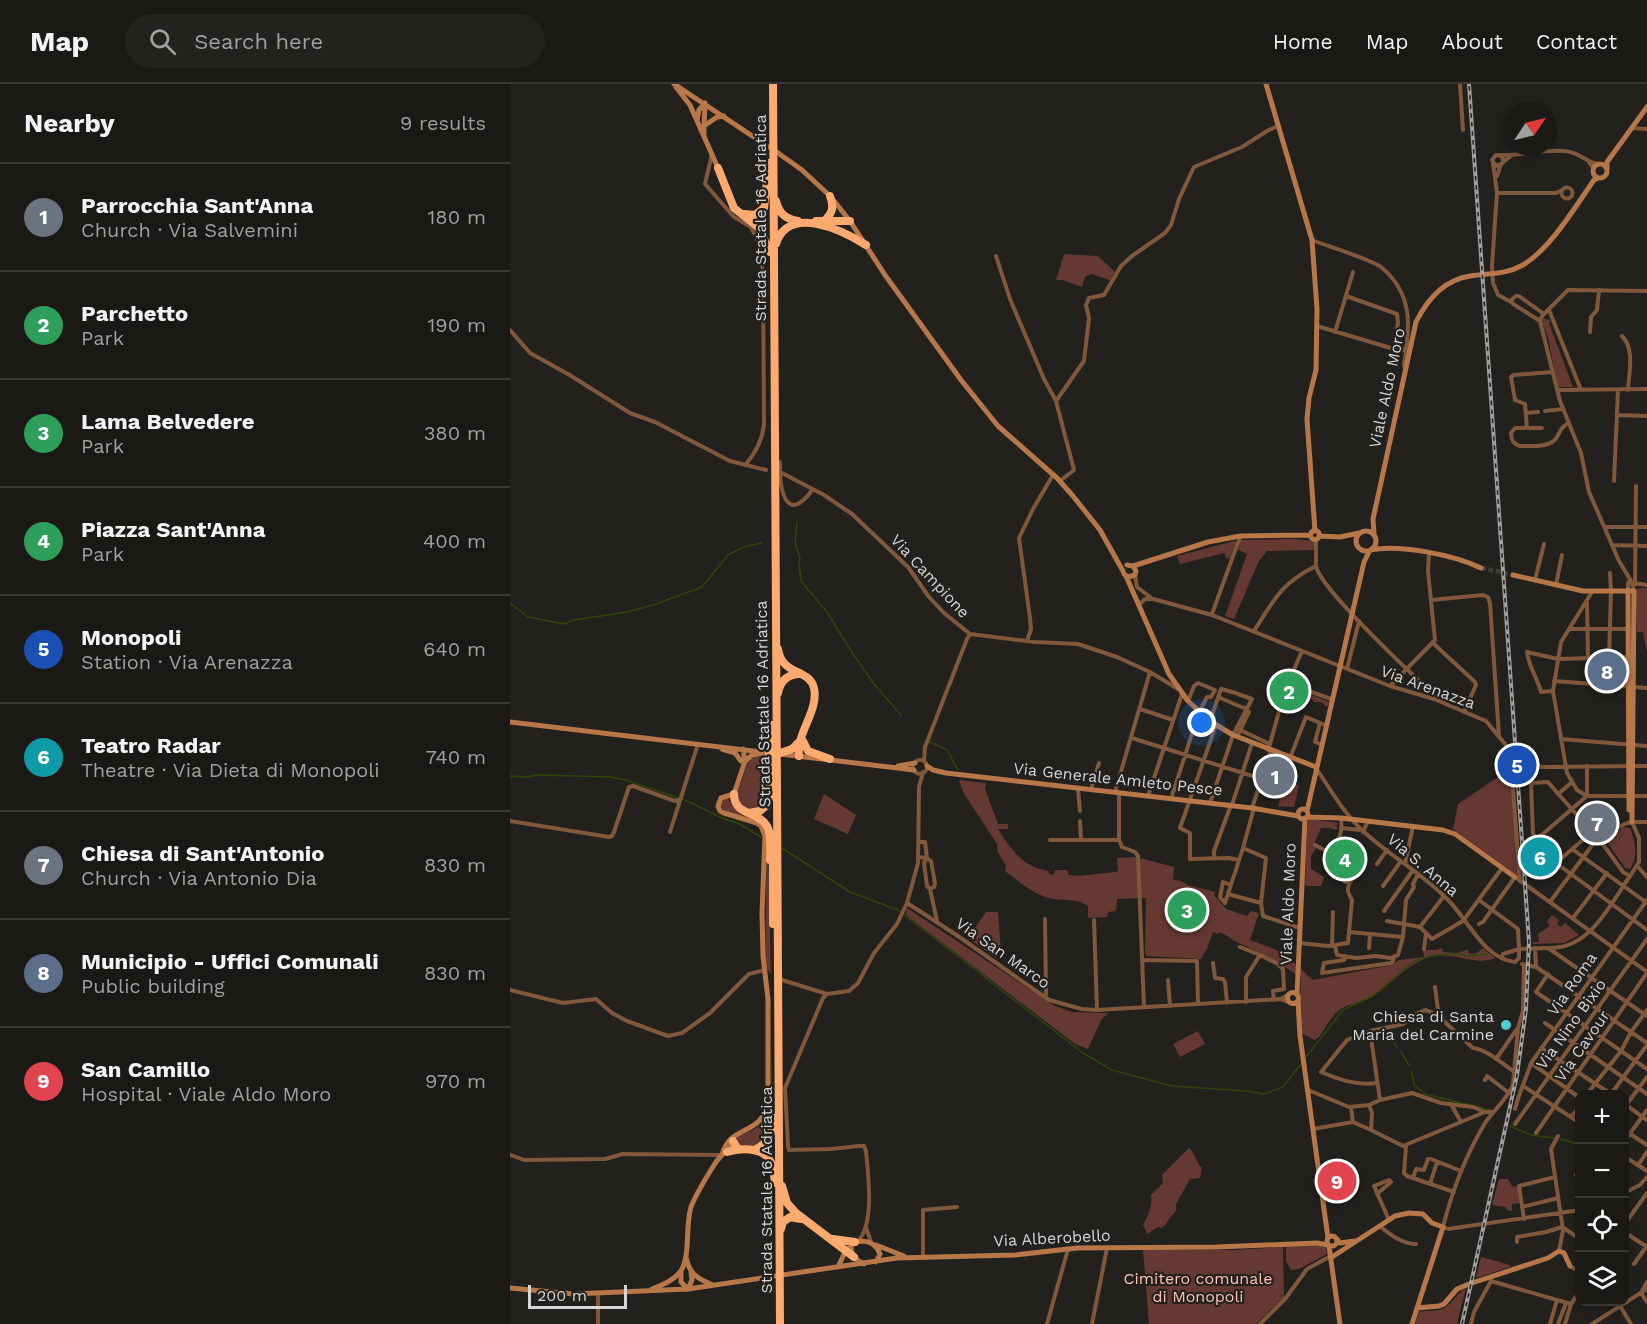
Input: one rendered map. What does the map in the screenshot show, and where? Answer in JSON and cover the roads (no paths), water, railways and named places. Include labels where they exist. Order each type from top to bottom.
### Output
[{"type":"highway","name":"Strada Statale 16 Adriatica","points":[[771,84],[769,163],[775,491],[774,1118],[778,1324]]},
{"type":"highway","name":"Strada Statale 16 Adriatica","points":[[771,84],[774,192],[771,724],[777,779],[779,880],[778,1324]]},
{"type":"highway","points":[[743,214],[754,214],[764,208],[769,163]]},
{"type":"highway","points":[[711,172],[722,179],[734,208],[759,228],[772,251]]},
{"type":"highway","points":[[774,192],[778,207],[788,219],[850,221]]},
{"type":"highway","points":[[824,221],[832,212],[833,204],[830,195]]},
{"type":"highway","points":[[836,229],[846,226],[850,221]]},
{"type":"highway","points":[[772,251],[778,236],[788,225],[817,224],[836,229],[866,245]]},
{"type":"highway","points":[[775,491],[780,658],[786,667],[807,677],[812,682],[814,691],[799,756]]},
{"type":"highway","points":[[747,813],[760,811],[769,800],[779,687],[788,676],[799,674]]},
{"type":"highway","points":[[774,752],[792,749],[802,739]]},
{"type":"highway","points":[[802,739],[808,751],[830,759]]},
{"type":"highway","points":[[734,794],[735,803],[739,809],[759,818],[768,830],[773,921]]},
{"type":"highway","points":[[754,1150],[768,1142],[774,1118]]},
{"type":"highway","points":[[733,1138],[738,1149]]},
{"type":"highway","points":[[724,1154],[738,1149],[754,1150],[768,1157],[775,1183]]},
{"type":"highway","points":[[779,1171],[787,1203],[805,1221],[854,1257]]},
{"type":"highway","points":[[779,1234],[783,1222],[790,1217],[805,1221]]},
{"type":"highway","points":[[828,1238],[855,1242]]},
{"type":"main road","points":[[674,84],[802,170],[830,195],[944,358],[990,417],[1060,481],[1087,513],[1116,556],[1130,572],[1135,595],[1169,674],[1188,701],[1210,721],[1235,736],[1316,767]]},
{"type":"main road","points":[[674,84],[690,105],[712,153],[711,172]]},
{"type":"main road","points":[[1266,84],[1312,240],[1317,326],[1316,370],[1309,398],[1307,419],[1312,533]]},
{"type":"main road","points":[[697,120],[699,110],[705,103]]},
{"type":"main road","points":[[704,136],[705,103]]},
{"type":"main road","name":"Viale Aldo Moro","points":[[1375,536],[1373,519],[1416,322],[1427,301],[1454,281],[1469,276],[1496,275],[1522,265],[1544,248],[1647,107]]},
{"type":"main road","points":[[705,126],[717,117],[724,116]]},
{"type":"main road","name":"Viale Aldo Moro","points":[[1595,176],[1606,175],[1603,165]]},
{"type":"main road","name":"Viale Aldo Moro","points":[[1361,532],[1373,519]]},
{"type":"main road","points":[[1130,572],[1148,562],[1208,542],[1240,536],[1318,532],[1318,538],[1340,537],[1367,531],[1387,548]]},
{"type":"main road","points":[[1361,532],[1356,538],[1364,562]]},
{"type":"main road","points":[[1303,814],[1308,801],[1323,724],[1332,699],[1364,562],[1375,545],[1375,536]]},
{"type":"main road","points":[[1340,537],[1360,548],[1429,552],[1466,560],[1481,568]]},
{"type":"main road","points":[[1513,575],[1592,592],[1611,591],[1633,585],[1631,822]]},
{"type":"main road","points":[[510,722],[891,766],[915,771]]},
{"type":"main road","points":[[715,746],[735,753],[743,761]]},
{"type":"main road","points":[[685,1253],[692,1280],[688,1289],[681,1282],[681,1271],[688,1216],[692,1206],[716,1162],[724,1154],[733,1138],[754,1127],[766,1110],[768,999],[762,913],[765,836],[761,826],[757,823],[720,811],[718,806],[721,798],[734,794],[743,761],[743,749]]},
{"type":"main road","points":[[743,761],[752,755],[774,752]]},
{"type":"main road","points":[[891,766],[916,762]]},
{"type":"main road","name":"Via Generale Amleto Pesce","points":[[925,768],[946,773],[1078,789],[1443,830],[1455,834],[1518,879]]},
{"type":"main road","name":"Viale Aldo Moro","points":[[1303,814],[1300,943],[1298,979],[1294,996],[1326,1224],[1332,1242]]},
{"type":"main road","points":[[1289,1003],[1294,996]]},
{"type":"main road","points":[[1289,1003],[1294,996]]},
{"type":"main road","name":"Viale Aldo Moro","points":[[1289,1003],[1298,1017]]},
{"type":"main road","points":[[1331,1258],[1389,1220],[1409,1213],[1423,1214],[1432,1223],[1443,1227],[1412,1324]]},
{"type":"main road","points":[[855,1242],[851,1250],[854,1257],[864,1264]]},
{"type":"main road","points":[[838,1268],[844,1250],[855,1242],[873,1244],[908,1258]]},
{"type":"main road","points":[[1332,1242],[1331,1258],[1341,1324]]},
{"type":"main road","name":"Via Alberobello","points":[[510,1288],[555,1293],[688,1289],[908,1258],[1015,1255],[1068,1249],[1354,1242]]},
{"type":"main road","points":[[873,1244],[880,1254],[876,1262]]},
{"type":"main road","points":[[1418,1305],[1432,1308],[1444,1304],[1457,1289],[1543,1259],[1560,1257],[1570,1266]]},
{"type":"main road","points":[[646,1291],[664,1284],[681,1271]]},
{"type":"main road","points":[[691,1272],[699,1280],[714,1286]]},
{"type":"street","points":[[1460,84],[1463,130]]},
{"type":"street","points":[[1056,401],[1084,361],[1089,318],[1086,305],[1089,298],[1104,295],[1121,266],[1165,233],[1171,225],[1179,199],[1194,167],[1242,147],[1267,130],[1278,126]]},
{"type":"street","points":[[1632,128],[1647,129]]},
{"type":"street","points":[[1557,151],[1580,155],[1588,161],[1603,165]]},
{"type":"street","points":[[712,153],[711,172],[705,184],[707,189],[734,217],[751,227],[759,243],[764,271],[765,393],[763,433],[755,454],[755,467]]},
{"type":"street","points":[[1497,180],[1503,159],[1500,155]]},
{"type":"street","points":[[1503,155],[1494,157],[1493,164],[1497,180],[1493,284],[1498,295],[1540,321],[1557,390],[1581,453],[1588,492],[1633,585]]},
{"type":"street","points":[[1493,164],[1496,166],[1502,164],[1512,156]]},
{"type":"street","points":[[1588,161],[1595,176]]},
{"type":"street","points":[[1497,193],[1556,193],[1569,188],[1572,193],[1567,198],[1556,193]]},
{"type":"street","points":[[1562,190],[1562,196]]},
{"type":"street","points":[[1312,240],[1380,266],[1392,280],[1407,309],[1409,331],[1406,368]]},
{"type":"street","points":[[996,256],[1010,299],[1044,379],[1056,401],[1074,470],[1060,481]]},
{"type":"street","points":[[1335,332],[1353,272]]},
{"type":"street","points":[[1540,321],[1568,290],[1647,291]]},
{"type":"street","points":[[1590,332],[1591,317],[1597,310],[1599,290]]},
{"type":"street","points":[[1346,296],[1397,314],[1394,349]]},
{"type":"street","points":[[1512,302],[1514,297],[1519,296],[1544,314]]},
{"type":"street","points":[[1549,310],[1581,390]]},
{"type":"street","points":[[1317,326],[1401,351],[1407,347]]},
{"type":"street","points":[[510,330],[530,353],[630,413],[655,422],[730,461],[766,470]]},
{"type":"street","points":[[1622,336],[1629,349],[1628,390]]},
{"type":"street","points":[[1394,349],[1405,359]]},
{"type":"street","points":[[1527,428],[1525,404],[1514,397],[1512,376],[1553,372]]},
{"type":"street","points":[[1557,390],[1647,389]]},
{"type":"street","points":[[1614,481],[1618,390]]},
{"type":"street","points":[[1545,411],[1563,409]]},
{"type":"street","points":[[1526,413],[1538,412]]},
{"type":"street","points":[[1617,415],[1647,416]]},
{"type":"street","points":[[1542,428],[1513,430],[1512,440],[1516,445],[1549,444],[1557,439],[1561,428],[1569,423]]},
{"type":"street","points":[[745,465],[755,454]]},
{"type":"street","points":[[780,462],[782,493],[787,502],[793,504],[802,502],[813,489]]},
{"type":"street","name":"Via Campione","points":[[782,473],[813,489],[852,514],[908,567],[929,597],[944,613],[970,634],[1078,644],[1117,657],[1150,672],[1180,692]]},
{"type":"street","points":[[1028,641],[1031,629],[1019,538],[1053,475]]},
{"type":"street","points":[[1633,585],[1636,486]]},
{"type":"street","points":[[1604,527],[1647,527]]},
{"type":"street","points":[[1212,615],[1240,536]]},
{"type":"street","points":[[1318,538],[1316,566],[1320,577],[1359,621],[1407,669],[1448,705]]},
{"type":"street","points":[[1535,580],[1544,544]]},
{"type":"street","points":[[1612,545],[1647,546]]},
{"type":"street","points":[[1390,686],[1436,640],[1428,571],[1429,552]]},
{"type":"street","points":[[1556,585],[1562,555]]},
{"type":"street","points":[[1254,631],[1280,591],[1301,573],[1316,566]]},
{"type":"street","points":[[1130,572],[1137,587],[1153,599]]},
{"type":"street","points":[[1609,657],[1610,573]]},
{"type":"street","points":[[1633,585],[1647,585]]},
{"type":"street","points":[[1592,592],[1561,642],[1552,691],[1566,766],[1571,783],[1587,796],[1647,796]]},
{"type":"street","points":[[1431,600],[1483,595],[1488,597],[1499,737]]},
{"type":"street","points":[[1139,605],[1145,598],[1153,599]]},
{"type":"street","name":"Via Arenazza","points":[[1153,599],[1212,615],[1390,686],[1448,705],[1486,721],[1510,750],[1518,879]]},
{"type":"street","points":[[1587,601],[1588,658]]},
{"type":"street","points":[[1347,669],[1359,621]]},
{"type":"street","points":[[1570,629],[1631,629]]},
{"type":"street","points":[[782,980],[827,994],[849,991],[858,983],[874,953],[897,924],[907,903],[918,857],[919,788],[915,771],[916,762],[925,747],[970,634]]},
{"type":"street","points":[[1434,644],[1475,682],[1476,685],[1464,712]]},
{"type":"street","points":[[1302,651],[1290,679],[1298,687],[1332,699]]},
{"type":"street","points":[[1552,691],[1541,692],[1537,679],[1530,669],[1527,652],[1558,659],[1631,657]]},
{"type":"street","points":[[1144,1007],[1138,856],[1135,852],[1122,847],[1119,840],[1117,793],[1150,672]]},
{"type":"street","points":[[1554,681],[1647,688]]},
{"type":"street","points":[[1171,799],[1199,712],[1207,697],[1211,697],[1215,690],[1198,683],[1194,686],[1188,701]]},
{"type":"street","points":[[1210,721],[1221,689],[1252,699],[1240,730],[1235,736]]},
{"type":"street","points":[[1148,796],[1180,692]]},
{"type":"street","points":[[1218,697],[1248,710]]},
{"type":"street","points":[[1231,885],[1223,882],[1220,897],[1225,903],[1231,885],[1243,848],[1280,708]]},
{"type":"street","points":[[1140,709],[1173,720]]},
{"type":"street","points":[[1210,803],[1222,767],[1248,710]]},
{"type":"street","points":[[1290,758],[1306,717],[1323,724]]},
{"type":"street","points":[[1216,725],[1180,828],[1190,833],[1191,859],[1239,860]]},
{"type":"street","points":[[1240,730],[1270,748]]},
{"type":"street","points":[[1132,738],[1262,779]]},
{"type":"street","points":[[1562,739],[1647,746]]},
{"type":"street","points":[[1214,858],[1214,851],[1252,743]]},
{"type":"street","points":[[670,832],[698,744]]},
{"type":"street","points":[[919,788],[925,768],[925,747]]},
{"type":"street","points":[[916,762],[925,768]]},
{"type":"street","points":[[1587,766],[1587,796],[1537,839],[1533,834],[1531,783],[1534,762],[1541,767],[1566,766],[1587,766],[1647,766]]},
{"type":"street","points":[[1090,790],[1098,763]]},
{"type":"street","name":"Via S. Anna","points":[[1316,767],[1328,787],[1362,831],[1444,896],[1482,942],[1511,962],[1524,967],[1536,967]]},
{"type":"street","points":[[915,771],[925,768]]},
{"type":"street","points":[[1312,781],[1320,779],[1328,787]]},
{"type":"street","points":[[1531,783],[1548,782],[1599,839],[1623,872],[1630,876]]},
{"type":"street","points":[[1558,794],[1571,783]]},
{"type":"street","points":[[510,821],[609,837],[614,831],[628,787],[633,786],[675,801],[679,800]]},
{"type":"street","points":[[1078,789],[1080,811]]},
{"type":"street","points":[[1330,853],[1339,842],[1342,828],[1341,818]]},
{"type":"street","points":[[1080,821],[1081,840]]},
{"type":"street","points":[[1342,828],[1362,831],[1368,821]]},
{"type":"street","points":[[1550,902],[1596,840],[1631,822],[1647,822]]},
{"type":"street","points":[[1502,957],[1503,954],[1519,949],[1569,946],[1591,931],[1638,867],[1639,838],[1631,822]]},
{"type":"street","points":[[1383,886],[1403,862],[1413,826]]},
{"type":"street","points":[[1592,831],[1556,864],[1647,930]]},
{"type":"street","points":[[1639,838],[1647,839]]},
{"type":"street","points":[[1050,840],[1119,840]]},
{"type":"street","points":[[918,842],[925,842],[927,858]]},
{"type":"street","points":[[1300,943],[1334,946],[1348,943],[1352,900],[1347,891],[1350,882],[1364,864],[1339,842]]},
{"type":"street","points":[[1315,845],[1330,853],[1345,882],[1350,882]]},
{"type":"street","points":[[1243,848],[1266,858],[1261,903],[1263,916],[1300,929]]},
{"type":"street","points":[[1572,849],[1647,902]]},
{"type":"street","points":[[1377,864],[1387,850]]},
{"type":"street","points":[[918,857],[931,861],[934,887],[930,889],[937,922]]},
{"type":"street","points":[[1387,921],[1420,927],[1432,939],[1435,938],[1465,919],[1502,867]]},
{"type":"street","points":[[1638,867],[1647,877]]},
{"type":"street","points":[[1384,911],[1413,870]]},
{"type":"street","points":[[1573,918],[1607,873]]},
{"type":"street","points":[[1346,957],[1344,960],[1324,963],[1322,973],[1392,963],[1400,952],[1406,900],[1414,887],[1413,884],[1418,874]]},
{"type":"street","points":[[1479,924],[1518,879],[1647,973]]},
{"type":"street","points":[[1228,894],[1261,903]]},
{"type":"street","points":[[1420,927],[1444,896]]},
{"type":"street","points":[[1479,900],[1518,929],[1519,958],[1524,967],[1523,1011],[1518,1028],[1513,1085],[1476,1139],[1461,1171],[1443,1227],[1448,1229],[1575,1211]]},
{"type":"street","name":"Via Roma","points":[[1515,1109],[1519,1092],[1541,1048],[1612,947],[1647,902]]},
{"type":"street","name":"Via San Marco","points":[[907,903],[1046,997],[1082,1009],[1246,1002],[1294,996]]},
{"type":"street","points":[[1333,912],[1334,946],[1337,955],[1394,958]]},
{"type":"street","points":[[1045,918],[1046,997]]},
{"type":"street","points":[[1094,920],[1097,1010]]},
{"type":"street","points":[[1349,933],[1402,937]]},
{"type":"street","points":[[1424,949],[1426,933]]},
{"type":"street","points":[[1369,948],[1370,934]]},
{"type":"street","name":"Via Nino Bixio","points":[[1515,1124],[1647,939]]},
{"type":"street","points":[[1240,947],[1278,964],[1283,969],[1284,989],[1273,991],[1274,1000]]},
{"type":"street","points":[[1535,948],[1536,967],[1647,1044],[1614,1090]]},
{"type":"street","points":[[1548,948],[1627,1003],[1646,1013],[1631,1032],[1621,1051],[1607,1066],[1591,1090]]},
{"type":"street","points":[[1246,1002],[1246,977],[1260,955]]},
{"type":"street","points":[[1511,962],[1519,958]]},
{"type":"street","points":[[1142,960],[1197,961],[1198,1004]]},
{"type":"street","points":[[1214,963],[1215,978],[1223,979],[1225,982],[1227,1003]]},
{"type":"street","name":"Via Cavour","points":[[1536,1133],[1647,973]]},
{"type":"street","points":[[510,990],[563,1003],[596,999],[612,1013],[627,1021],[668,1036],[682,1033],[710,1013],[749,974],[767,974]]},
{"type":"street","points":[[1548,974],[1536,992],[1647,1069]]},
{"type":"street","points":[[1168,980],[1170,1006]]},
{"type":"street","points":[[1435,987],[1438,1010],[1436,1014]]},
{"type":"street","points":[[827,994],[804,1040],[785,1088],[788,1146],[792,1151],[864,1146],[869,1191],[863,1234],[855,1242]]},
{"type":"street","points":[[1280,999],[1289,1003]]},
{"type":"street","points":[[1377,1083],[1350,1082],[1322,1072],[1347,1040],[1370,1030],[1403,1024],[1425,1010],[1436,1014],[1473,1048],[1496,1059],[1515,1072]]},
{"type":"street","points":[[1545,1023],[1647,1094]]},
{"type":"street","points":[[1496,1059],[1518,1028]]},
{"type":"street","points":[[1370,1030],[1378,1101],[1372,1113]]},
{"type":"street","points":[[1541,1048],[1604,1090]]},
{"type":"street","points":[[1531,1064],[1575,1095]]},
{"type":"street","points":[[1485,1080],[1487,1076],[1509,1093]]},
{"type":"street","points":[[1629,1101],[1647,1077]]},
{"type":"street","points":[[1523,1086],[1575,1121]]},
{"type":"street","points":[[1308,1090],[1351,1107],[1370,1105],[1412,1093],[1452,1105],[1493,1112]]},
{"type":"street","points":[[1310,1102],[1315,1097],[1323,1096]]},
{"type":"street","points":[[1370,1105],[1371,1130]]},
{"type":"street","points":[[1452,1105],[1461,1122]]},
{"type":"street","points":[[1351,1107],[1353,1122]]},
{"type":"street","points":[[1629,1109],[1647,1120]]},
{"type":"street","points":[[1647,1110],[1630,1134],[1647,1145]]},
{"type":"street","points":[[1313,1129],[1353,1122],[1406,1146],[1485,1112]]},
{"type":"street","points":[[1571,1118],[1575,1113]]},
{"type":"street","points":[[1558,1136],[1551,1149],[1562,1227],[1560,1257]]},
{"type":"street","points":[[1406,1146],[1404,1173],[1407,1176],[1454,1192]]},
{"type":"street","points":[[1638,1165],[1647,1152]]},
{"type":"street","points":[[511,1155],[524,1160],[605,1158],[623,1154],[724,1154]]},
{"type":"street","points":[[707,1154],[716,1162]]},
{"type":"street","points":[[1413,1178],[1416,1169],[1424,1170],[1430,1159],[1461,1171]]},
{"type":"street","points":[[1629,1159],[1647,1171]]},
{"type":"street","points":[[1430,1184],[1437,1162]]},
{"type":"street","points":[[1524,1219],[1519,1186],[1555,1177]]},
{"type":"street","points":[[1629,1190],[1640,1185],[1647,1177]]},
{"type":"street","points":[[1629,1218],[1647,1193]]},
{"type":"street","points":[[1377,1194],[1389,1220]]},
{"type":"street","points":[[1522,1207],[1558,1198]]},
{"type":"street","points":[[923,1257],[923,1210],[957,1207]]},
{"type":"street","points":[[865,1226],[873,1244]]},
{"type":"street","points":[[1380,1226],[1390,1235],[1410,1244],[1416,1244]]},
{"type":"street","points":[[1562,1227],[1575,1236]]},
{"type":"street","points":[[1517,1242],[1517,1237],[1562,1227]]},
{"type":"street","points":[[1629,1235],[1646,1245],[1634,1264]]},
{"type":"street","points":[[1092,1324],[1107,1248]]},
{"type":"street","points":[[1047,1324],[1068,1249]]},
{"type":"street","points":[[1260,1324],[1285,1299],[1307,1269],[1331,1258]]},
{"type":"street","points":[[1570,1266],[1575,1269]]},
{"type":"street","points":[[1471,1324],[1474,1312],[1491,1281],[1569,1304]]},
{"type":"street","points":[[1641,1293],[1647,1282]]},
{"type":"street","points":[[1629,1300],[1647,1289]]},
{"type":"street","points":[[598,1293],[598,1324]]},
{"type":"street","points":[[1641,1293],[1647,1302]]},
{"type":"street","points":[[1558,1324],[1575,1297]]},
{"type":"street","points":[[1550,1324],[1557,1300]]},
{"type":"street","points":[[1565,1324],[1569,1304]]},
{"type":"street","points":[[1592,1324],[1620,1306],[1630,1324]]},
{"type":"waterway","points":[[797,522],[795,544],[800,558],[801,581],[827,612],[874,684],[901,715]]},
{"type":"waterway","points":[[510,603],[528,617],[564,624],[574,620],[627,612],[702,587],[728,555],[744,547],[762,543]]},
{"type":"waterway","points":[[930,742],[947,750],[958,770]]},
{"type":"waterway","points":[[510,776],[611,777],[625,780],[685,800],[724,819],[738,823],[761,837]]},
{"type":"waterway","points":[[782,848],[850,892],[898,910],[1083,1053],[1112,1070],[1172,1086],[1264,1094],[1283,1087],[1301,1064]]},
{"type":"waterway","points":[[1306,1057],[1343,1010],[1373,996],[1414,961],[1434,955],[1488,954]]},
{"type":"waterway","points":[[1383,1037],[1392,1040],[1397,1047]]},
{"type":"waterway","points":[[1401,1052],[1409,1065]]},
{"type":"waterway","points":[[1412,1072],[1414,1085],[1425,1094],[1491,1110]]},
{"type":"waterway","points":[[1510,1126],[1531,1135],[1554,1138]]},
{"type":"waterway","points":[[1561,1139],[1577,1144]]},
{"type":"tunnel","points":[[1481,568],[1513,575]]},
{"type":"railway","points":[[1462,1324],[1517,1075],[1526,1009],[1529,942],[1469,84]]},
{"type":"place","name":"Municipio - Uffici Comunali","points":[[1607,671]]},
{"type":"place","name":"Parchetto","points":[[1289,691]]},
{"type":"place","name":"Monopoli","points":[[1517,765]]},
{"type":"place","name":"Parrocchia Sant'Anna","points":[[1275,776]]},
{"type":"place","name":"Chiesa di Sant'Antonio","points":[[1597,823]]},
{"type":"place","name":"Teatro Radar","points":[[1540,857]]},
{"type":"place","name":"Piazza Sant'Anna","points":[[1345,859]]},
{"type":"place","name":"Lama Belvedere","points":[[1187,910]]},
{"type":"place","name":"Chiesa di Santa Maria del Carmine","points":[[1506,1025]]},
{"type":"place","name":"San Camillo","points":[[1337,1181]]},
{"type":"park label","name":"Cimitero comunale di Monopoli","points":[[1198,1287]]}]
